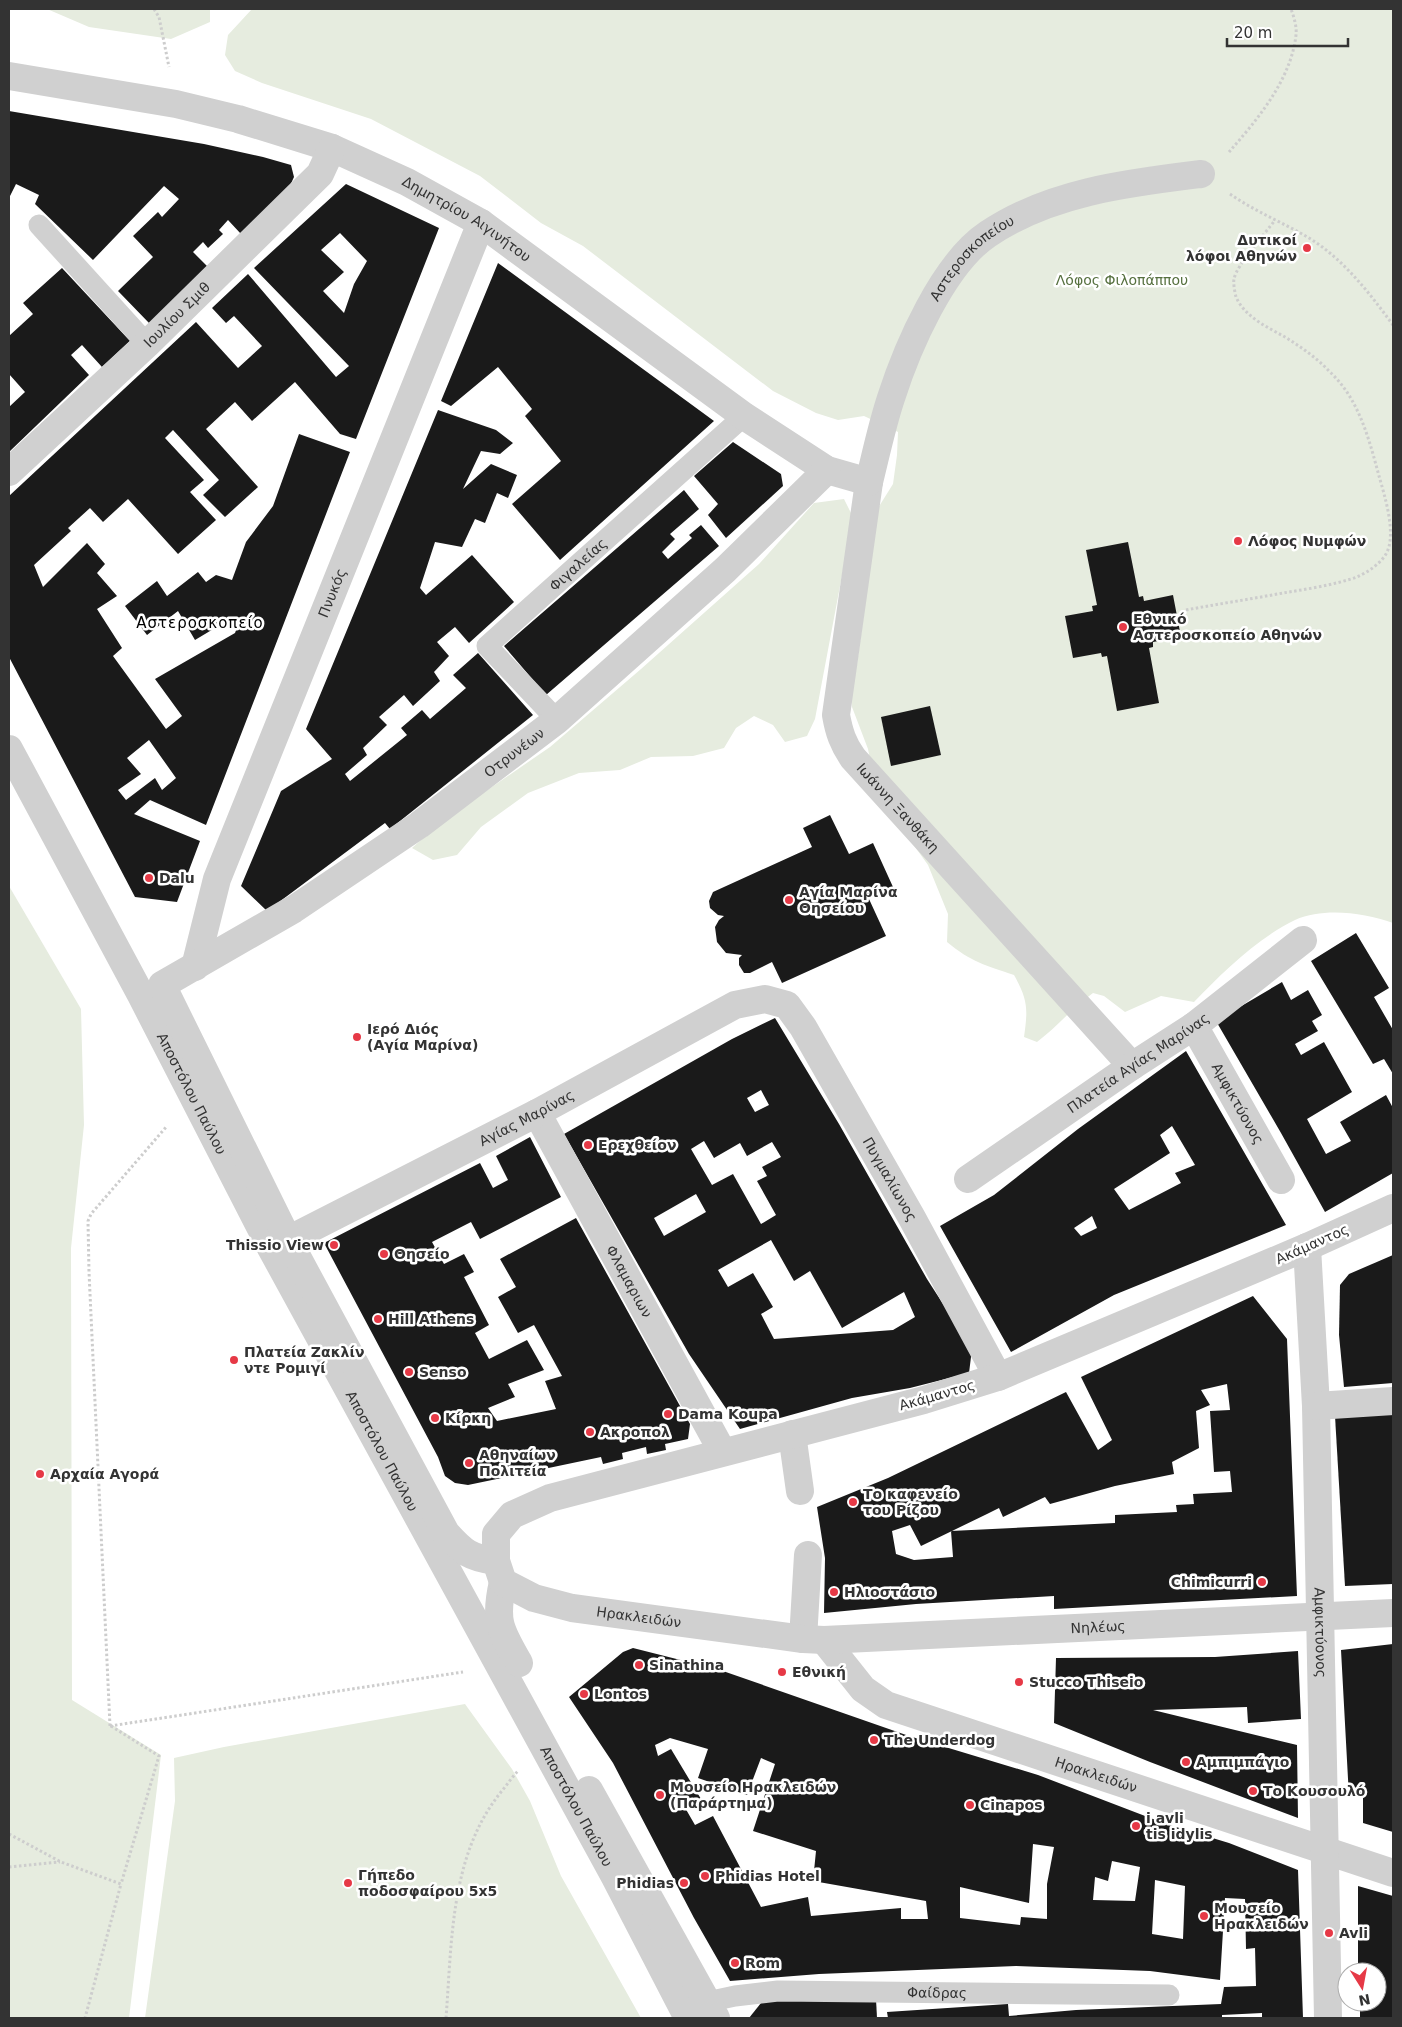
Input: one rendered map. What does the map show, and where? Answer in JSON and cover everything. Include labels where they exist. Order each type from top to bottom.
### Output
[{"type":"street","name":"Δημητρίου Αιγινήτου","points":[[9,76],[176,104],[238,119],[332,148],[407,182],[481,223],[744,416],[827,470],[869,482]]},
{"type":"street","name":"Ιουλίου Σμιθ","points":[[9,472],[147,344],[320,174],[332,148]]},
{"type":"street","name":"Αστεροσκοπείου","points":[[869,482],[891,397],[916,336],[949,273],[967,252],[987,234],[1039,207],[1085,192],[1143,181],[1200,174]]},
{"type":"street","name":"Πνυκός","points":[[194,967],[217,879],[481,223]]},
{"type":"street","name":"Οτρυνέων","points":[[151,990],[294,909],[419,825],[557,720],[725,570],[827,470]]},
{"type":"street","name":"Ιωάννη Ξανθάκη","points":[[869,482],[836,715],[844,746],[1132,1066]]},
{"type":"street","name":"Αποστόλου Παύλου","points":[[9,749],[151,990],[279,1244],[499,1666],[615,1877],[704,2013]]},
{"type":"street","name":"Πλατεία Αγίας Μαρίνας","points":[[968,1179],[1132,1066],[1194,1026],[1303,940]]},
{"type":"street","name":"Αποστόλου Παύλου","points":[[151,990],[195,1100],[446,1533],[461,1550],[499,1572],[498,1618],[503,1635],[704,2013]]},
{"type":"street","name":"Αγίας Μαρίνας","points":[[279,1244],[537,1113],[736,1005],[765,999]]},
{"type":"street","name":"Πυγμαλίωνος","points":[[765,999],[787,1005],[803,1027],[998,1377]]},
{"type":"street","name":"Αμφικτύονος","points":[[1194,1026],[1281,1180]]},
{"type":"street","name":"Φλαμαριων","points":[[537,1113],[722,1451]]},
{"type":"street","name":"Ακάμαντος","points":[[499,1572],[496,1534],[512,1515],[550,1498],[722,1451],[924,1400],[998,1377],[1307,1247],[1393,1208]]},
{"type":"street","name":"Αμφικτύονος","points":[[1307,1247],[1316,1406],[1328,2018]]},
{"type":"street","points":[[1316,1406],[1393,1401]]},
{"type":"street","points":[[792,1434],[800,1491]]},
{"type":"street","points":[[808,1555],[813,1639]]},
{"type":"street","name":"Ηρακλειδών","points":[[499,1572],[534,1598],[572,1608],[813,1639],[862,1689],[886,1705],[1393,1873]]},
{"type":"street","name":"Νηλέως","points":[[813,1639],[1393,1613]]},
{"type":"lane","points":[[39,225],[147,344]]},
{"type":"lane","name":"Φιγαλείας","points":[[557,720],[487,646],[744,416]]},
{"type":"lane","name":"Φαίδρας","points":[[704,2013],[735,1996],[778,1991],[1169,1995]]},
{"type":"path","points":[[154,9],[159,17],[176,104]]},
{"type":"path","points":[[1291,9],[1297,34],[1286,73],[1252,126],[1224,157],[1200,174],[1249,207],[1323,247],[1373,297],[1393,324]]},
{"type":"path","points":[[1186,610],[1308,589],[1356,577],[1369,571],[1379,563],[1386,554],[1391,541],[1390,524],[1378,471],[1368,436],[1351,398],[1342,384],[1317,359],[1261,324],[1245,311],[1236,296],[1234,279],[1241,264],[1275,220]]},
{"type":"path","points":[[110,1726],[89,1282],[88,1220],[91,1214],[179,1112],[195,1100]]},
{"type":"path","points":[[110,1726],[499,1666]]},
{"type":"path","points":[[85,2018],[121,1884],[159,1756],[110,1726]]},
{"type":"path","points":[[446,2018],[457,1891],[481,1821],[490,1806],[517,1772],[548,1755]]},
{"type":"path","points":[[9,1834],[61,1862],[121,1884]]},
{"type":"path","points":[[9,1867],[61,1862]]},
{"type":"green space","points":[[47,9],[210,9],[210,22],[171,39],[89,27]]},
{"type":"green space","name":"Λόφος Φιλοπάππου","points":[[252,9],[1393,9],[1393,923],[1357,914],[1332,913],[1307,916],[1295,920],[1254,946],[1228,968],[1194,1002],[1161,996],[1125,1012],[1104,996],[1093,993],[1037,1042],[1024,1037],[1026,1005],[1014,975],[971,959],[947,942],[948,914],[928,865],[877,794],[868,749],[852,707],[850,690],[857,664],[878,508],[893,484],[898,432],[864,416],[838,420],[816,413],[773,391],[583,246],[541,223],[480,176],[371,119],[262,83],[235,71],[225,55],[228,35]]},
{"type":"green space","points":[[844,499],[853,517],[815,719],[807,736],[785,742],[773,725],[754,716],[736,728],[724,748],[693,756],[651,757],[620,770],[579,773],[528,793],[481,827],[457,855],[433,860],[412,848],[441,822],[550,747],[641,669],[759,564],[814,503]]},
{"type":"green space","name":"Αρχαία Αγορά","points":[[9,886],[81,1009],[84,1125],[71,1248],[72,1700],[161,1755],[129,2018],[9,2018]]},
{"type":"green space","points":[[465,1704],[512,1769],[530,1801],[561,1876],[641,2018],[145,2018],[175,1801],[174,1758],[224,1747]]},
{"type":"building","points":[[9,111],[204,144],[263,157],[291,165],[294,177],[288,190],[241,234],[228,220],[219,230],[223,234],[208,248],[203,242],[193,252],[209,268],[150,324],[118,291],[153,257],[133,236],[158,212],[162,217],[179,199],[164,186],[93,260],[35,204],[39,195],[16,184],[9,198]]},
{"type":"building","points":[[346,184],[439,228],[356,439],[340,434],[295,382],[252,421],[235,402],[206,429],[258,487],[225,517],[203,495],[219,480],[173,430],[165,438],[204,480],[190,492],[216,520],[178,554],[128,499],[103,522],[90,508],[68,528],[71,531],[34,565],[43,587],[87,543],[105,564],[97,573],[117,596],[97,609],[122,648],[113,656],[166,729],[182,716],[155,679],[235,633],[238,625],[225,622],[195,640],[178,611],[147,635],[125,606],[157,581],[167,596],[198,572],[206,582],[216,575],[232,580],[246,542],[273,506],[299,434],[350,452],[206,825],[150,800],[134,814],[200,841],[177,902],[135,897],[9,657],[9,496],[196,322],[238,368],[262,346],[234,316],[226,323],[212,308],[248,274],[336,377],[349,366],[254,268]],"holes":[[[340,233],[367,261],[354,284],[344,313],[323,291],[344,272],[321,250]],[[149,740],[176,778],[162,790],[155,778],[126,800],[118,790],[141,774],[127,758]]]},
{"type":"building","points":[[498,263],[714,421],[560,560],[512,504],[561,461],[525,416],[532,409],[498,367],[451,406],[441,401]]},
{"type":"building","points":[[62,268],[130,341],[102,367],[82,345],[71,355],[89,375],[9,452],[9,407],[25,392],[9,374],[9,336],[33,314],[23,303]]},
{"type":"building","points":[[438,410],[496,430],[513,443],[500,454],[481,451],[463,489],[491,464],[517,475],[508,498],[497,493],[485,523],[475,519],[462,547],[435,542],[420,588],[426,595],[472,555],[514,602],[469,643],[455,627],[437,642],[449,656],[434,672],[440,681],[413,706],[404,695],[379,717],[387,725],[363,748],[367,755],[345,774],[350,781],[407,735],[401,728],[422,710],[430,719],[466,688],[453,675],[478,653],[533,715],[390,829],[385,823],[267,911],[241,886],[281,791],[332,759],[306,729]]},
{"type":"building","points":[[733,442],[781,474],[783,486],[726,538],[708,515],[718,504],[694,476]]},
{"type":"building","points":[[684,490],[699,509],[670,534],[675,539],[662,552],[668,559],[692,538],[689,535],[701,525],[719,546],[546,695],[504,646]]},
{"type":"building","name":"Εθνικό Αστεροσκοπείο Αθηνών","points":[[1128,542],[1139,597],[1143,596],[1144,601],[1173,595],[1181,637],[1153,642],[1153,647],[1149,648],[1159,703],[1117,711],[1107,656],[1102,657],[1101,653],[1073,658],[1065,616],[1093,611],[1092,606],[1097,605],[1086,550]]},
{"type":"building","points":[[930,706],[941,755],[891,766],[881,717]]},
{"type":"building","name":"Αγία Μαρίνα Θησείου","points":[[830,815],[849,854],[873,843],[893,887],[869,899],[886,936],[782,983],[772,962],[750,973],[744,973],[739,965],[739,958],[742,955],[726,953],[717,942],[715,927],[724,916],[718,915],[710,908],[709,901],[713,892],[812,847],[803,828]]},
{"type":"building","points":[[1356,933],[1389,988],[1374,997],[1393,1030],[1393,1074],[1384,1059],[1373,1064],[1311,961]]},
{"type":"building","points":[[1282,982],[1291,1000],[1308,990],[1322,1015],[1312,1021],[1318,1031],[1295,1044],[1301,1055],[1324,1042],[1352,1092],[1307,1119],[1326,1154],[1351,1141],[1340,1122],[1386,1095],[1393,1108],[1393,1173],[1325,1212],[1216,1021]]},
{"type":"building","points":[[775,1018],[839,1124],[927,1279],[972,1349],[969,1373],[910,1388],[852,1398],[740,1429],[689,1354],[564,1134],[732,1039]],"holes":[[[761,1090],[769,1105],[755,1112],[747,1098]],[[704,1141],[714,1158],[740,1143],[747,1156],[772,1142],[781,1157],[762,1167],[767,1176],[757,1181],[776,1215],[761,1224],[733,1174],[712,1185],[691,1149]],[[696,1194],[706,1212],[664,1236],[654,1218]],[[771,1240],[794,1281],[810,1271],[842,1328],[904,1292],[915,1317],[893,1330],[774,1339],[761,1314],[773,1307],[753,1273],[728,1287],[718,1270]]]},
{"type":"building","points":[[1186,1051],[1286,1225],[1114,1295],[1011,1352],[940,1226],[994,1195],[1078,1129]],"holes":[[[1172,1126],[1195,1165],[1175,1173],[1181,1183],[1129,1210],[1114,1189],[1170,1153],[1160,1135]],[[1092,1216],[1097,1228],[1081,1236],[1074,1228]]]},
{"type":"building","points":[[530,1137],[561,1197],[480,1239],[471,1222],[432,1242],[444,1264],[464,1254],[474,1272],[464,1277],[489,1325],[475,1333],[489,1359],[527,1340],[544,1370],[508,1384],[515,1397],[488,1408],[497,1421],[556,1409],[545,1381],[562,1376],[534,1325],[518,1333],[498,1297],[516,1287],[500,1259],[576,1218],[690,1424],[688,1439],[665,1444],[666,1450],[647,1454],[646,1447],[622,1453],[623,1459],[603,1464],[601,1457],[468,1485],[455,1483],[445,1476],[438,1457],[324,1243],[480,1163],[493,1188],[508,1180],[496,1156]]},
{"type":"building","points":[[1393,1255],[1393,1383],[1344,1387],[1339,1335],[1340,1285],[1349,1274]]},
{"type":"building","points":[[1253,1296],[1287,1339],[1297,1596],[1054,1609],[1054,1596],[916,1604],[824,1613],[825,1558],[817,1507],[888,1478],[1066,1392],[1098,1450],[1112,1440],[1081,1377]],"holes":[[[1227,1384],[1230,1410],[1210,1411],[1214,1472],[1230,1471],[1232,1492],[1193,1494],[1194,1504],[1176,1505],[1177,1512],[1115,1515],[1115,1523],[952,1531],[999,1508],[1003,1517],[1045,1497],[1050,1504],[1115,1486],[1174,1474],[1172,1462],[1199,1448],[1196,1411],[1210,1405],[1201,1390]],[[910,1525],[921,1546],[951,1531],[953,1557],[914,1560],[896,1554],[892,1531]]]},
{"type":"building","points":[[1393,1413],[1393,1584],[1345,1586],[1335,1416]]},
{"type":"building","points":[[1393,1644],[1393,1832],[1363,1823],[1363,1796],[1349,1797],[1341,1650]]},
{"type":"building","points":[[633,1648],[720,1670],[909,1736],[1038,1775],[1166,1824],[1229,1843],[1298,1870],[1303,2018],[1262,2018],[1262,2013],[1222,2015],[1222,2018],[888,2018],[887,2012],[1008,2004],[1009,2016],[1076,2010],[1221,2004],[1224,1987],[1256,1986],[1255,1948],[1246,1949],[1245,1899],[1225,1898],[1220,1980],[1150,1971],[1016,1966],[819,1974],[730,1981],[694,1918],[613,1763],[569,1697],[623,1652]],"holes":[[[670,1738],[708,1749],[698,1778],[747,1795],[761,1758],[775,1764],[753,1831],[816,1851],[813,1881],[926,1901],[928,1919],[901,1919],[901,1908],[811,1916],[808,1897],[761,1907],[713,1816],[695,1825],[684,1806],[701,1799],[671,1749],[658,1756],[655,1745]],[[1033,1844],[1054,1847],[1047,1884],[1047,1919],[1021,1917],[1020,1925],[960,1918],[960,1887],[1029,1903]],[[1112,1861],[1140,1867],[1135,1901],[1093,1900],[1095,1877],[1108,1881]],[[1155,1880],[1185,1886],[1183,1939],[1152,1934]]]},
{"type":"building","points":[[1298,1651],[1301,1719],[1248,1723],[1247,1707],[1153,1710],[1297,1745],[1298,1818],[1150,1762],[1054,1723],[1056,1658],[1215,1657]]},
{"type":"building","points":[[1358,1886],[1393,1896],[1393,2018],[1360,2018],[1360,2012],[1387,2012],[1387,1962],[1358,1962]]},
{"type":"building","points":[[765,1998],[876,1999],[877,2018],[749,2018]]},
{"type":"place","name":"Δυτικοί λόφοι Αθηνών","points":[[1307,248]]},
{"type":"place","name":"Λόφος Νυμφών","points":[[1238,541]]},
{"type":"place","name":"Εθνικό Αστεροσκοπείο Αθηνών","points":[[1123,627]]},
{"type":"place","name":"Dalu","points":[[149,878]]},
{"type":"place","name":"Αγία Μαρίνα Θησείου","points":[[789,900]]},
{"type":"place","name":"Ιερό Διός (Αγία Μαρίνα)","points":[[357,1037]]},
{"type":"place","name":"Ερεχθείον","points":[[588,1145]]},
{"type":"place","name":"Thissio View","points":[[334,1245]]},
{"type":"place","name":"Θησείο","points":[[384,1254]]},
{"type":"place","name":"Hill Athens","points":[[378,1319]]},
{"type":"place","name":"Πλατεία Ζακλίν ντε Ρομιγί","points":[[234,1360]]},
{"type":"place","name":"Senso","points":[[409,1372]]},
{"type":"place","name":"Dama Koupa","points":[[668,1414]]},
{"type":"place","name":"Κίρκη","points":[[435,1418]]},
{"type":"place","name":"Ακροπολ","points":[[590,1432]]},
{"type":"place","name":"Αθηναίων Πολιτεία","points":[[469,1463]]},
{"type":"place","name":"Αρχαία Αγορά","points":[[40,1474]]},
{"type":"place","name":"Το καφενείο του Ρίζου","points":[[853,1502]]},
{"type":"place","name":"Chimicurri","points":[[1262,1582]]},
{"type":"place","name":"Ηλιοστάσιο","points":[[834,1592]]},
{"type":"place","name":"Sinathina","points":[[639,1665]]},
{"type":"place","name":"Εθνική","points":[[782,1672]]},
{"type":"place","name":"Stucco Thiseio","points":[[1019,1682]]},
{"type":"place","name":"Lontos","points":[[584,1694]]},
{"type":"place","name":"The Underdog","points":[[874,1740]]},
{"type":"place","name":"Αμπιμπάγιο","points":[[1186,1762]]},
{"type":"place","name":"Το Κουσουλό","points":[[1253,1791]]},
{"type":"place","name":"Μουσείο Ηρακλειδών (Παράρτημα)","points":[[660,1795]]},
{"type":"place","name":"Cinapos","points":[[970,1805]]},
{"type":"place","name":"i avli tis idylis","points":[[1136,1826]]},
{"type":"place","name":"Phidias Hotel","points":[[705,1876]]},
{"type":"place","name":"Γήπεδο ποδοσφαίρου 5x5","points":[[348,1883]]},
{"type":"place","name":"Phidias","points":[[684,1883]]},
{"type":"place","name":"Μουσείο Ηρακλειδών","points":[[1204,1916]]},
{"type":"place","name":"Avli","points":[[1329,1933]]},
{"type":"place","name":"Rom","points":[[735,1963]]},
{"type":"district","name":"Αστεροσκοπείο","points":[[200,623]]}]
